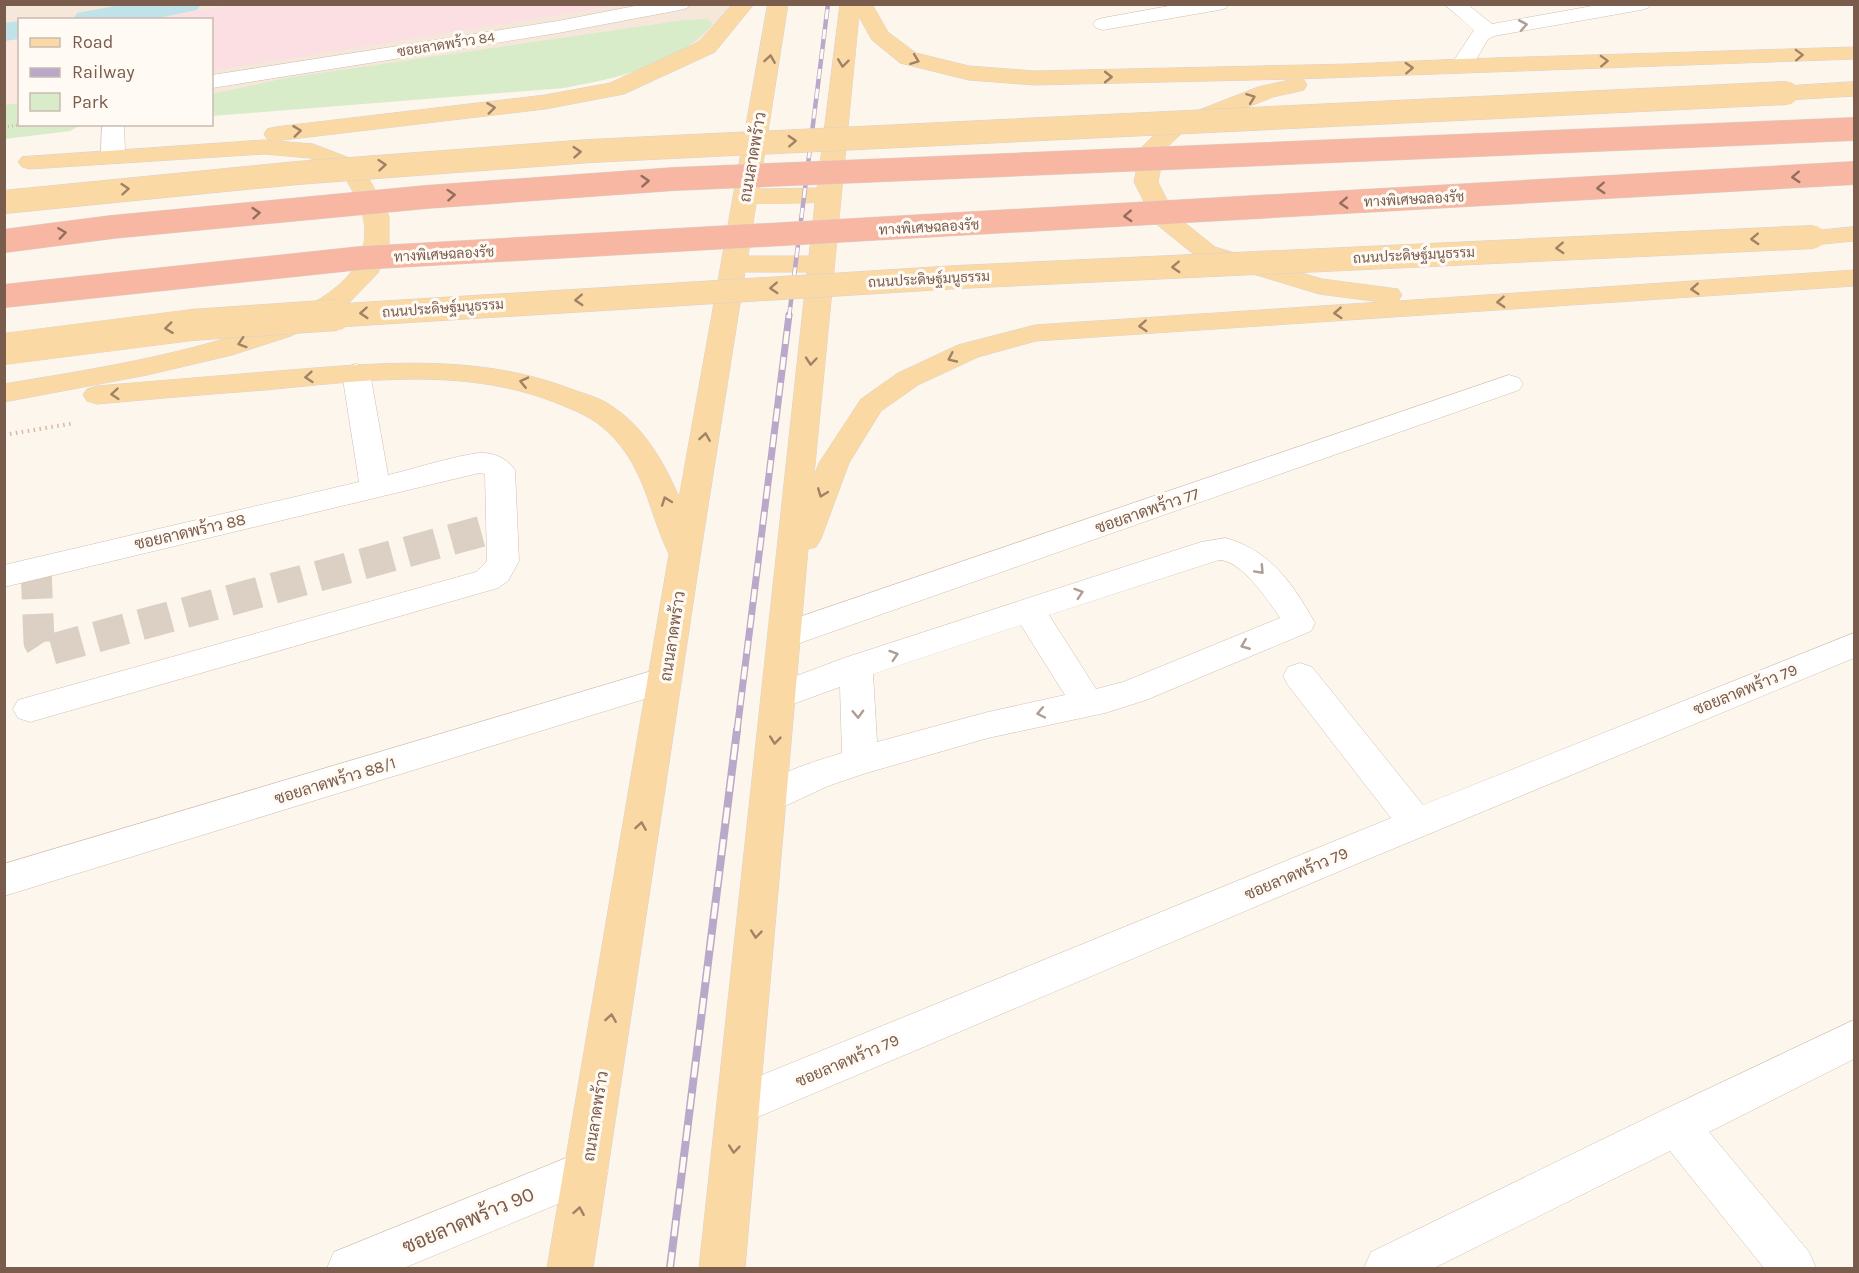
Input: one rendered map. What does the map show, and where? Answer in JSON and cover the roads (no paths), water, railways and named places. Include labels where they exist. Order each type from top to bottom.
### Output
[{"type":"highway","points":[[4,242],[112,227],[426,197],[674,179],[1854,129]]},
{"type":"highway","name":"ทางพิเศษฉลองรัช","points":[[4,296],[361,258],[1854,173]]},
{"type":"main road","points":[[4,165],[545,102],[616,89],[707,47],[744,4]]},
{"type":"main road","name":"ถนนลาดพร้าว","points":[[570,1269],[684,557],[778,4]]},
{"type":"main road","points":[[722,1269],[770,798],[820,264],[850,4]]},
{"type":"main road","points":[[862,4],[879,36],[908,58],[969,73],[1035,78],[1350,71],[1462,65],[1854,53]]},
{"type":"main road","points":[[1350,71],[1266,92],[1174,128],[1153,148],[1146,182],[1164,218],[1206,252],[1319,286],[1459,305]]},
{"type":"main road","points":[[4,202],[427,161],[590,151],[1854,89]]},
{"type":"main road","points":[[4,393],[147,367],[222,349],[281,330],[332,305],[369,268],[376,248],[377,216],[352,166],[313,150],[264,147],[30,162]]},
{"type":"main road","points":[[745,197],[828,195]]},
{"type":"main road","name":"ถนนประดิษฐ์มนูธรรม","points":[[4,349],[192,325],[474,306],[946,278],[1854,234]]},
{"type":"main road","points":[[733,264],[820,264]]},
{"type":"main road","points":[[790,577],[834,463],[871,405],[908,379],[968,351],[1035,333],[1854,278]]},
{"type":"main road","points":[[4,405],[356,373],[460,372],[530,383],[558,392],[602,413],[632,440],[651,467],[665,496],[684,557]]},
{"type":"street","name":"ซอยลาดพร้าว 84","points":[[213,82],[558,27],[680,4]]},
{"type":"street","points":[[1103,24],[1219,4]]},
{"type":"street","points":[[1454,4],[1488,31]]},
{"type":"street","points":[[1462,65],[1480,35],[1488,31],[1641,4]]},
{"type":"street","points":[[113,126],[113,152]]},
{"type":"street","points":[[356,373],[375,488]]},
{"type":"street","name":"ซอยลาดพร้าว 77","points":[[785,636],[1509,384]]},
{"type":"street","name":"ซอยลาดพร้าว 88","points":[[4,576],[479,463],[491,464],[500,470],[503,561],[497,573],[487,580],[30,709]]},
{"type":"street","points":[[770,798],[815,776],[860,760],[988,725],[1088,704],[1134,691],[1299,623],[1288,601],[1252,562],[1226,549],[1201,554],[1029,610],[856,667],[779,696]]},
{"type":"street","points":[[1029,610],[1088,704]]},
{"type":"street","name":"ซอยลาดพร้าว 79","points":[[738,1106],[1342,854],[1854,645]]},
{"type":"street","points":[[856,667],[860,760]]},
{"type":"street","points":[[1300,676],[1418,824]]},
{"type":"street","name":"ซอยลาดพร้าว 88/1","points":[[4,880],[665,680]]},
{"type":"street","points":[[1387,1269],[1854,1039]]},
{"type":"street","points":[[1677,1125],[1793,1269]]},
{"type":"street","name":"ซอยลาดพร้าว 90","points":[[350,1269],[586,1170]]},
{"type":"waterway","points":[[100,18],[186,4]]},
{"type":"waterway","points":[[4,32],[18,30]]},
{"type":"tunnel","points":[[36,568],[39,642],[45,651],[501,526]]},
{"type":"railway","points":[[789,317],[828,4]]},
{"type":"railway","points":[[737,731],[789,315]]},
{"type":"railway","points":[[670,1268],[737,730]]}]
